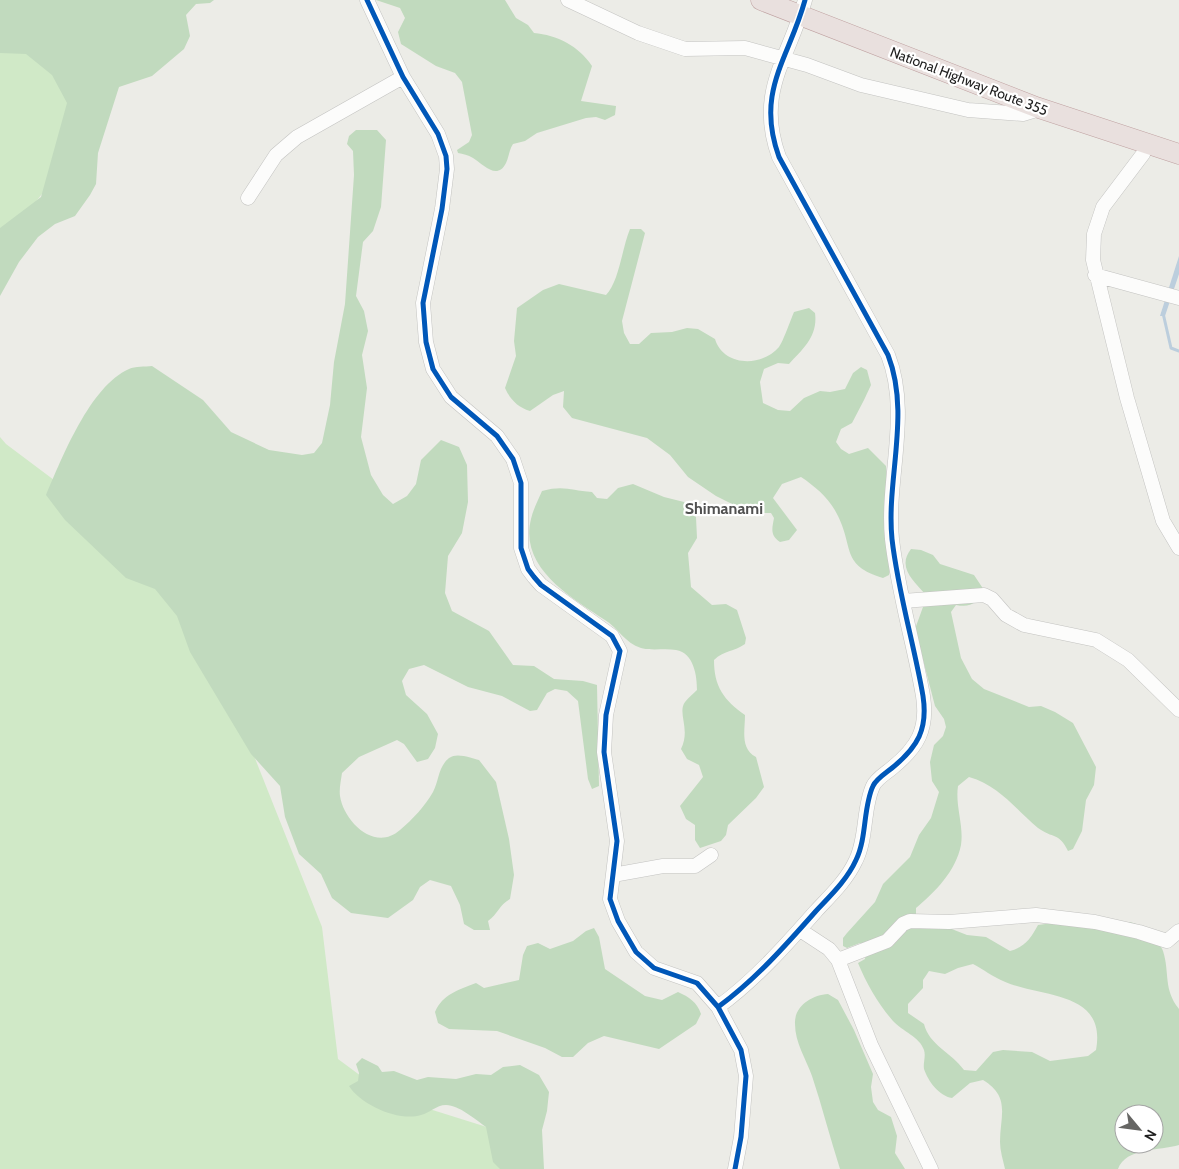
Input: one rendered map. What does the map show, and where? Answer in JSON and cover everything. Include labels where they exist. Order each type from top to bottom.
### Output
[{"type":"highway","name":"National Highway Route 355","points":[[761,0],[803,8],[1036,107],[1179,154]]},
{"type":"street","points":[[367,0],[403,77],[438,134],[446,156],[444,193],[423,303],[426,342],[433,369],[446,392],[497,436],[513,459],[520,483],[521,548],[531,573],[541,585],[612,636],[620,651],[606,715],[604,752],[617,841],[610,900],[618,921],[636,952],[654,968],[697,983],[718,1007],[741,1050],[745,1062],[744,1111],[735,1169]]},
{"type":"street","points":[[568,0],[666,44],[686,49],[745,48],[781,60],[806,65],[868,87],[968,110],[1023,114],[1033,112],[1036,107]]},
{"type":"street","points":[[718,1007],[736,994],[800,930],[850,870],[861,847],[873,786],[909,753],[916,743],[925,720],[923,696],[892,538],[897,438],[894,370],[888,355],[779,157],[772,139],[770,119],[774,84],[781,60],[803,8]]},
{"type":"street","points":[[248,198],[270,162],[297,137],[403,77]]},
{"type":"street","points":[[1147,143],[1143,154],[1111,194],[1098,219],[1093,245],[1095,275],[1163,521],[1179,548]]},
{"type":"street","points":[[1095,275],[1179,298]]},
{"type":"street","points":[[904,601],[984,595],[992,599],[1006,615],[1024,625],[1096,640],[1103,644],[1128,660],[1179,710]]},
{"type":"street","points":[[613,875],[663,866],[695,866],[711,855]]},
{"type":"street","points":[[838,960],[887,941],[903,924],[910,921],[949,922],[1036,915],[1096,922],[1167,941],[1179,932]]},
{"type":"street","points":[[800,930],[829,949],[838,960],[871,1045],[930,1169]]},
{"type":"green space","points":[[0,0],[11,0],[70,83],[69,159],[0,248]]},
{"type":"green space","points":[[0,0],[214,0],[210,3],[196,4],[186,15],[190,36],[184,49],[152,76],[119,87],[98,153],[96,184],[90,195],[75,216],[55,224],[38,237],[19,262],[0,296],[0,228],[41,197],[67,103],[52,75],[26,54],[0,53]]},
{"type":"green space","points":[[376,0],[505,0],[516,18],[528,25],[534,33],[559,39],[574,47],[587,59],[592,66],[581,101],[616,106],[615,115],[605,120],[596,117],[586,118],[537,133],[525,141],[513,144],[506,163],[502,168],[498,171],[490,170],[471,157],[458,153],[457,150],[469,142],[472,135],[462,82],[455,73],[436,66],[401,44],[398,32],[405,18],[400,8]]},
{"type":"green space","points":[[356,130],[377,130],[386,140],[381,207],[373,231],[363,242],[356,296],[364,311],[368,331],[362,355],[367,388],[361,437],[371,475],[383,495],[393,504],[407,496],[416,484],[421,460],[441,440],[459,447],[467,465],[468,502],[462,533],[448,556],[445,593],[452,611],[489,631],[513,665],[534,666],[554,679],[583,681],[597,685],[599,786],[592,789],[588,779],[578,701],[567,691],[555,689],[547,693],[537,710],[530,711],[502,696],[468,687],[424,665],[409,669],[402,681],[406,695],[427,714],[438,734],[435,748],[428,759],[417,762],[404,744],[397,740],[359,757],[342,773],[340,796],[348,815],[362,831],[371,836],[381,838],[390,836],[400,830],[418,812],[433,792],[441,770],[449,758],[460,755],[479,760],[496,782],[509,839],[514,875],[510,899],[488,921],[490,930],[474,930],[464,924],[460,905],[451,886],[430,880],[420,887],[413,900],[388,918],[351,913],[332,898],[321,874],[299,854],[285,817],[280,786],[251,754],[190,652],[177,616],[155,589],[126,578],[65,520],[46,495],[69,443],[90,407],[115,378],[134,367],[152,366],[203,400],[231,432],[269,450],[302,455],[314,453],[322,443],[330,405],[334,362],[345,304],[354,175],[353,151],[347,144],[349,136]]},
{"type":"green space","points":[[630,229],[641,229],[645,233],[622,321],[624,333],[630,344],[639,344],[651,333],[672,332],[687,328],[698,329],[715,339],[719,348],[726,355],[743,361],[753,361],[771,354],[779,347],[794,312],[809,308],[815,313],[812,335],[805,347],[789,364],[778,363],[764,369],[760,382],[763,403],[778,410],[790,411],[804,398],[820,391],[830,392],[845,389],[853,373],[861,367],[867,370],[871,385],[852,423],[841,429],[836,442],[841,449],[849,454],[868,448],[886,466],[889,509],[884,523],[891,562],[889,575],[883,578],[860,567],[851,554],[835,510],[822,494],[801,477],[782,484],[773,498],[797,530],[789,540],[780,542],[773,534],[774,518],[771,513],[750,513],[716,496],[688,477],[670,455],[647,438],[572,418],[563,407],[564,391],[553,395],[530,411],[518,405],[509,396],[505,388],[516,356],[514,341],[517,308],[543,290],[559,284],[606,295],[614,282]]},
{"type":"green space","points":[[0,437],[6,444],[62,486],[204,630],[322,927],[338,1059],[388,1096],[509,1134],[518,1169],[0,1169]]},
{"type":"green space","points":[[633,484],[664,497],[684,502],[696,517],[697,538],[688,553],[691,587],[712,605],[726,604],[737,610],[746,638],[745,644],[722,654],[714,660],[714,670],[718,685],[726,698],[745,715],[745,744],[756,757],[764,787],[756,798],[728,825],[726,835],[721,841],[700,848],[695,840],[695,825],[686,819],[680,806],[703,777],[699,765],[687,759],[681,749],[685,735],[683,706],[697,690],[695,672],[691,660],[682,652],[676,650],[645,649],[630,643],[610,623],[563,591],[551,579],[540,566],[533,552],[529,536],[531,519],[542,491],[557,488],[568,489],[592,492],[597,498],[607,499],[618,488]]},
{"type":"green space","points":[[911,549],[921,550],[933,555],[940,564],[974,575],[984,590],[973,604],[966,606],[956,605],[951,612],[961,658],[972,679],[984,689],[1029,707],[1041,706],[1073,723],[1096,767],[1094,785],[1086,800],[1082,831],[1073,849],[1068,851],[1059,838],[1038,828],[990,786],[969,777],[958,786],[957,793],[962,838],[958,855],[955,864],[944,880],[916,908],[916,915],[967,935],[986,937],[1010,951],[1020,947],[1027,941],[1038,925],[1066,923],[1114,924],[1129,922],[1140,926],[1150,933],[1163,951],[1169,988],[1174,1002],[1179,1009],[1179,1145],[1164,1148],[1164,1104],[1114,1104],[1114,1154],[1134,1154],[1122,1162],[1118,1169],[1005,1169],[1000,1145],[1001,1100],[992,1086],[983,1080],[970,1083],[952,1098],[938,1091],[931,1083],[924,1069],[925,1052],[922,1045],[893,1021],[878,1001],[865,978],[858,963],[865,959],[866,952],[864,946],[860,943],[847,948],[843,946],[843,938],[875,902],[883,884],[910,857],[919,835],[931,818],[939,792],[932,781],[930,762],[934,745],[943,736],[946,727],[944,719],[935,706],[915,629],[923,607],[925,594],[908,573],[906,562]],"holes":[[[973,964],[996,977],[1018,986],[1068,999],[1081,1006],[1091,1016],[1097,1031],[1096,1050],[1088,1056],[1050,1061],[1032,1052],[1003,1050],[993,1052],[976,1071],[964,1070],[931,1038],[924,1024],[908,1013],[908,1004],[923,988],[923,980],[929,971],[945,974]]]},
{"type":"green space","points":[[594,928],[599,937],[605,969],[645,996],[662,1000],[678,992],[686,996],[695,1003],[701,1014],[696,1024],[659,1049],[604,1036],[588,1043],[573,1057],[562,1057],[545,1048],[497,1031],[449,1029],[438,1023],[435,1012],[442,1001],[452,993],[476,983],[484,988],[519,980],[523,955],[527,946],[538,943],[550,949],[573,941],[586,931]]},
{"type":"green space","points":[[828,994],[838,1000],[854,1030],[873,1074],[871,1087],[873,1102],[878,1110],[891,1117],[897,1136],[895,1153],[905,1169],[840,1169],[812,1076],[795,1031],[795,1018],[801,1007],[810,999]]},
{"type":"green space","points":[[362,1058],[378,1066],[382,1072],[394,1071],[417,1080],[428,1077],[456,1079],[476,1074],[491,1075],[503,1067],[520,1065],[539,1075],[549,1092],[542,1130],[544,1169],[500,1169],[493,1162],[486,1127],[456,1107],[442,1105],[424,1114],[412,1117],[392,1114],[362,1100],[349,1086],[358,1081],[359,1073],[356,1064]]},
{"type":"water","points":[[1179,256],[1179,274],[1165,316],[1160,316]]},
{"type":"waterway","points":[[1163,313],[1171,348],[1179,351]]},
{"type":"cycle path","points":[[367,0],[403,77],[438,134],[446,156],[447,169],[442,209],[423,303],[426,342],[433,369],[451,397],[497,436],[513,459],[521,483],[521,548],[528,569],[541,585],[612,636],[620,651],[606,715],[604,752],[617,841],[610,899],[618,921],[636,952],[654,968],[697,983],[718,1007],[741,1050],[746,1076],[741,1137],[735,1169]]},
{"type":"cycle path","points":[[718,1007],[732,997],[770,962],[848,874],[856,860],[862,842],[868,803],[874,783],[909,753],[919,736],[924,718],[923,696],[898,579],[892,539],[892,493],[898,423],[895,377],[888,355],[779,157],[773,134],[772,94],[783,58],[805,0]]},
{"type":"district","name":"Shimanami","points":[[724,508]]}]
